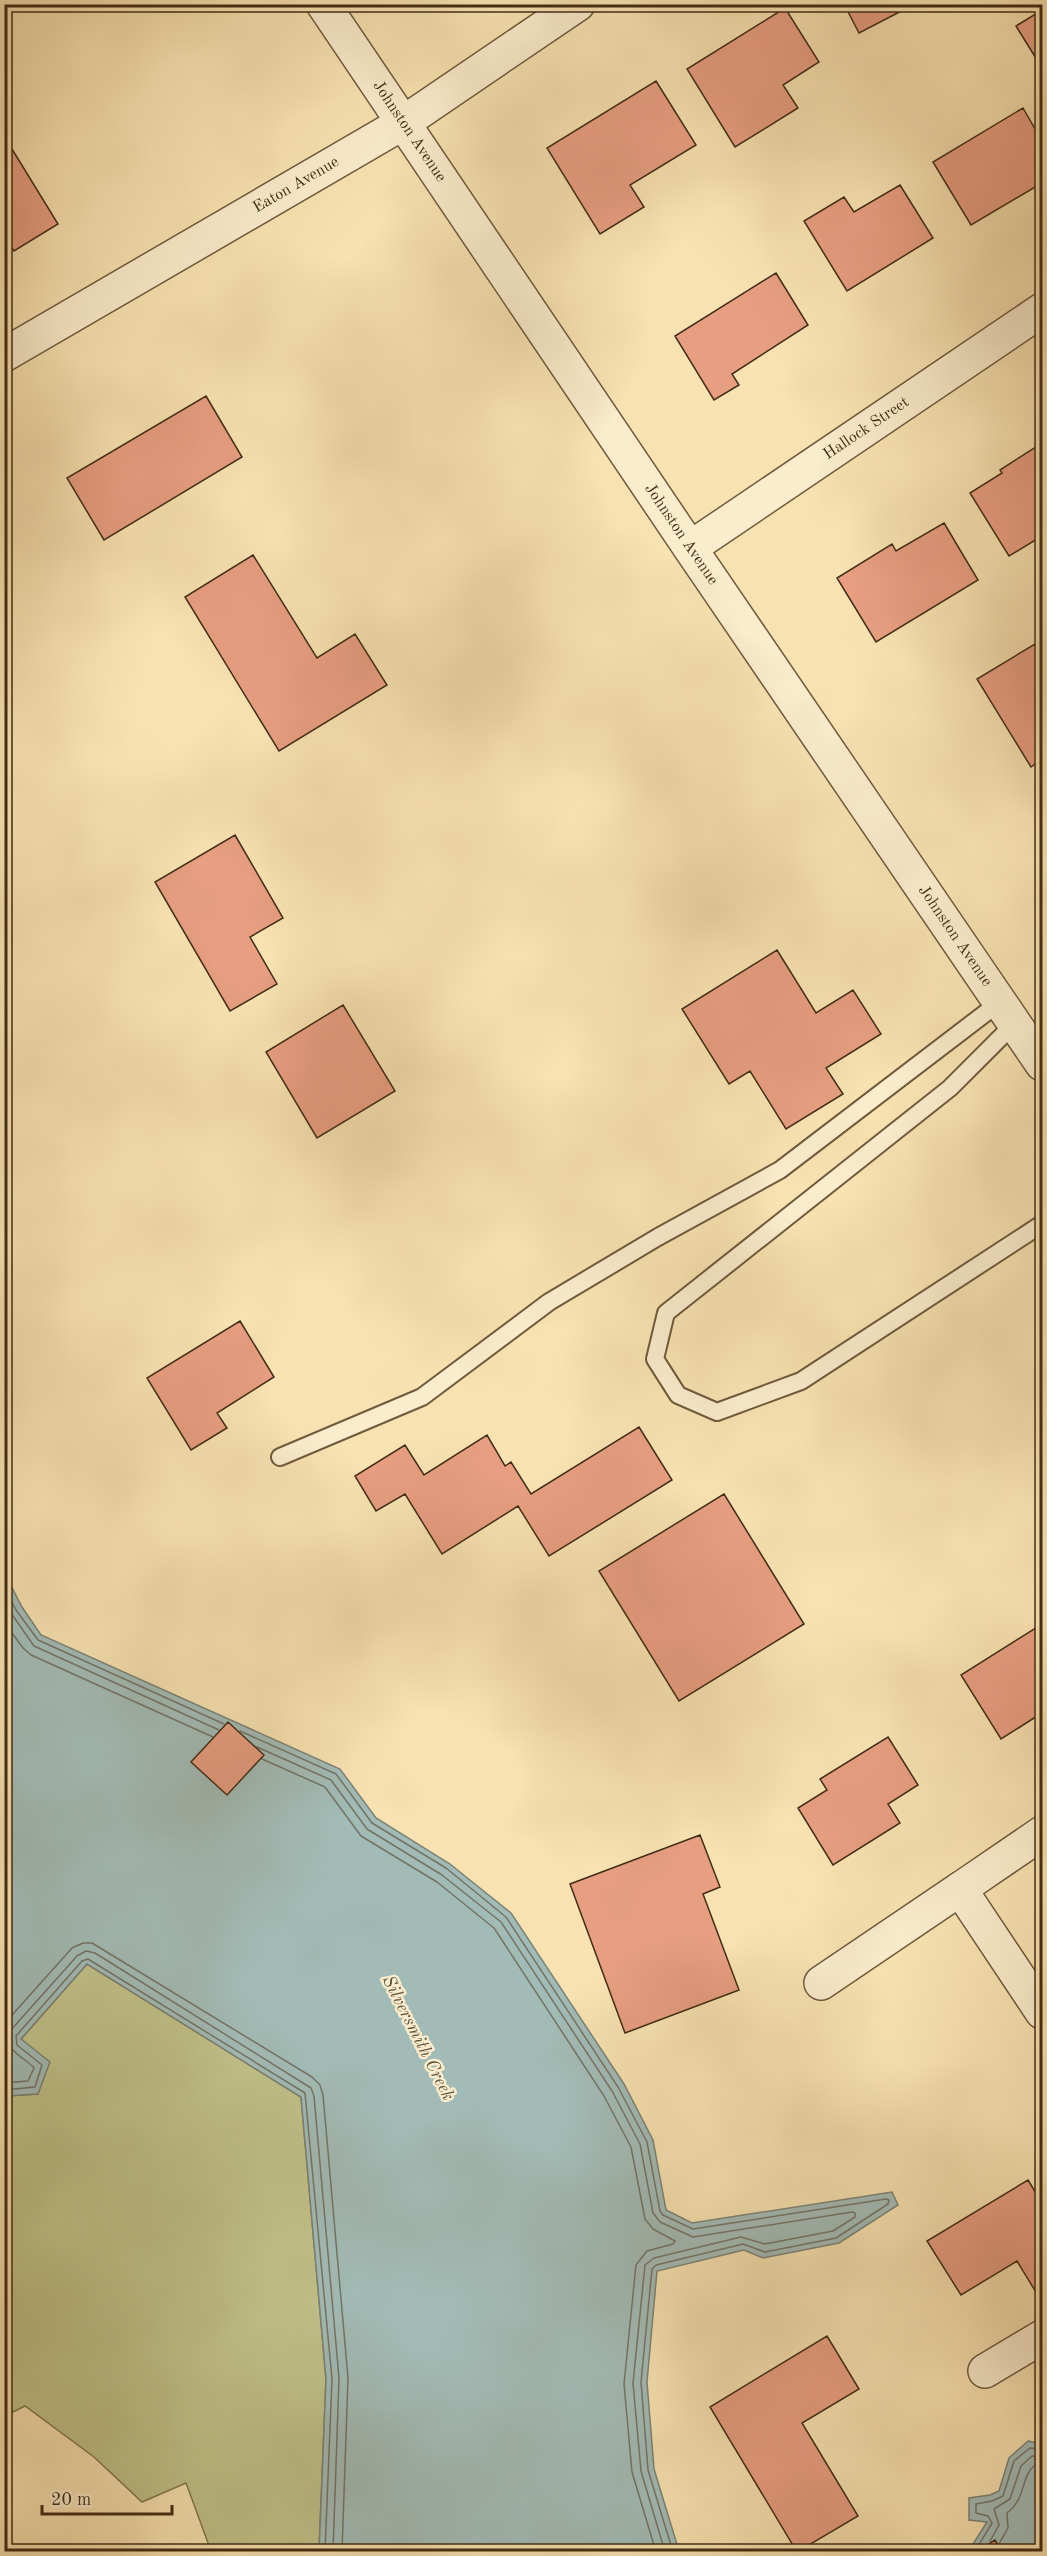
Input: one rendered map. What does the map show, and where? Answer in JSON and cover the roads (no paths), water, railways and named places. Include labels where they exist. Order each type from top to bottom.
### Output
[{"type":"street","name":"Johnston Avenue","points":[[323,4],[1042,1064]]},
{"type":"street","name":"Eaton Avenue","points":[[4,355],[403,123],[578,4]]},
{"type":"street","name":"Hallock Street","points":[[690,548],[1042,310]]},
{"type":"street","points":[[821,1983],[1042,1833]]},
{"type":"street","points":[[960,1889],[1042,2012]]},
{"type":"street","points":[[985,2371],[1042,2337]]},
{"type":"lane","points":[[1008,1013],[950,1088],[666,1313],[655,1359],[678,1395],[717,1412],[801,1381],[1042,1224]]},
{"type":"lane","points":[[280,1457],[422,1397],[549,1302],[658,1237],[780,1170],[1008,1013]]},
{"type":"water","name":"Silversmith Creek","points":[[4,1572],[22,1607],[41,1635],[340,1769],[376,1818],[450,1864],[511,1913],[624,2084],[653,2140],[666,2210],[692,2223],[892,2192],[898,2205],[839,2243],[763,2258],[744,2250],[657,2271],[647,2382],[654,2469],[679,2551],[319,2551],[326,2379],[301,2097],[87,1964],[21,2039],[50,2062],[38,2094],[5,2096]]},
{"type":"water","points":[[1028,2441],[1042,2444],[1042,2551],[968,2552],[987,2522],[969,2520],[969,2498],[990,2495],[999,2491],[1009,2458]]}]
